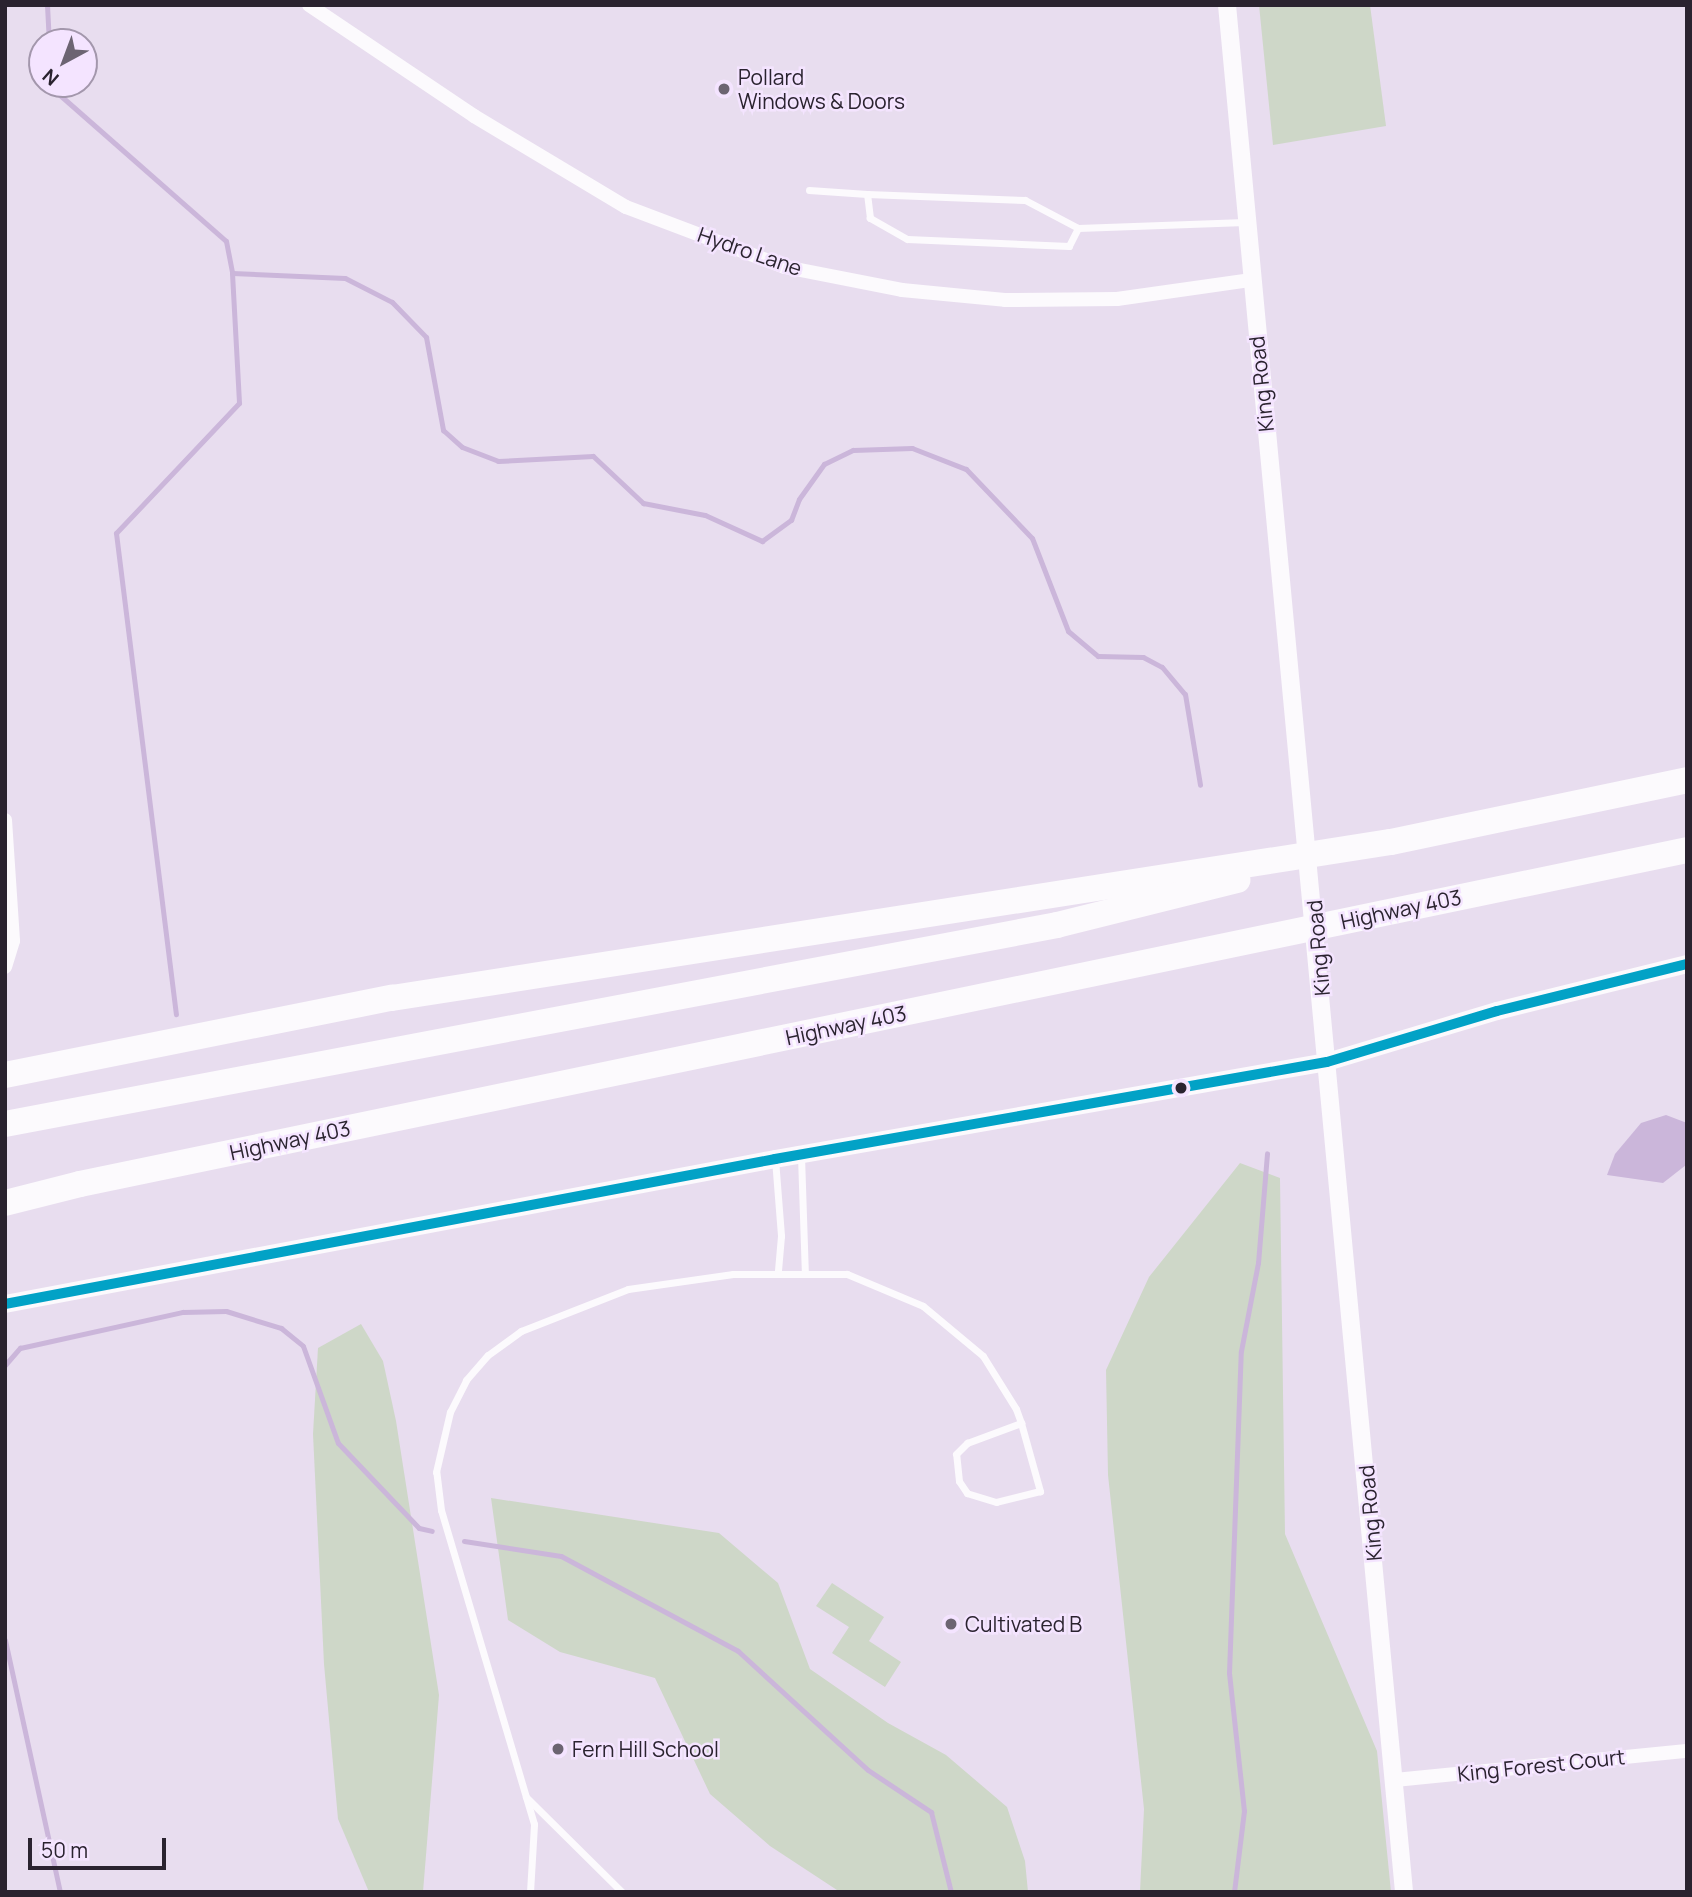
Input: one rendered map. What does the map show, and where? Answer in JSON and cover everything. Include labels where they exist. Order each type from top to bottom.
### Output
[{"type":"highway","points":[[5,1124],[1057,925],[1391,842],[1687,780]]},
{"type":"highway","points":[[5,1075],[392,998],[1391,842]]},
{"type":"highway","name":"Highway 403","points":[[5,1203],[80,1184],[1687,850]]},
{"type":"street","name":"Hydro Lane","points":[[309,5],[474,116],[626,208],[785,267],[902,290],[1005,300],[1117,299],[1250,280]]},
{"type":"street","name":"King Road","points":[[1227,5],[1250,280],[1322,987],[1404,1892]]},
{"type":"street","points":[[5,820],[13,930],[5,967]]},
{"type":"street","points":[[5,1304],[801,1154],[1327,1062],[1497,1011],[1687,964]]},
{"type":"street","name":"King Forest Court","points":[[1395,1780],[1687,1751]]},
{"type":"lane","points":[[809,190],[1025,200],[1078,228],[1245,222]]},
{"type":"lane","points":[[867,194],[870,218],[907,239],[1069,246],[1078,228]]},
{"type":"lane","points":[[801,1154],[805,1274]]},
{"type":"lane","points":[[775,1159],[781,1236],[778,1274]]},
{"type":"lane","points":[[530,1892],[534,1824],[440,1510],[436,1472],[450,1412],[466,1380],[488,1354],[521,1331],[581,1304],[673,1280],[778,1274],[847,1275],[923,1306],[983,1356],[1021,1423],[1040,1490],[996,1502],[967,1493],[959,1481],[956,1454],[967,1443],[1021,1423]]},
{"type":"lane","points":[[526,1796],[622,1892]]},
{"type":"green space","points":[[1259,5],[1370,5],[1386,126],[1273,145]]},
{"type":"green space","points":[[1240,1163],[1280,1178],[1285,1534],[1377,1751],[1391,1892],[1140,1892],[1144,1809],[1108,1475],[1106,1370],[1149,1277]]},
{"type":"green space","points":[[361,1324],[383,1361],[396,1421],[439,1695],[423,1892],[369,1892],[338,1819],[324,1664],[313,1434],[318,1348]]},
{"type":"green space","points":[[491,1498],[719,1533],[778,1583],[810,1669],[888,1723],[946,1755],[1007,1807],[1025,1861],[1028,1892],[840,1892],[770,1846],[710,1794],[655,1678],[560,1652],[508,1620]]},
{"type":"green space","points":[[832,1583],[884,1617],[869,1641],[901,1662],[885,1687],[832,1653],[849,1627],[816,1606]]},
{"type":"shaded area","points":[[1666,1115],[1687,1123],[1686,1165],[1663,1183],[1607,1175],[1615,1154],[1641,1123]]},
{"type":"waterway","points":[[47,5],[48,28]]},
{"type":"waterway","points":[[63,98],[226,241],[232,273],[239,403],[116,533],[176,1014]]},
{"type":"waterway","points":[[232,273],[345,278],[392,302],[426,337],[443,430],[462,447],[498,461],[593,456],[643,503],[705,515],[762,541],[791,520],[799,499],[824,464],[853,450],[912,448],[966,469],[1032,538],[1068,631],[1098,656],[1143,657],[1162,667],[1185,694],[1200,785]]},
{"type":"waterway","points":[[1234,1892],[1244,1811],[1229,1673],[1241,1351],[1258,1263],[1267,1153]]},
{"type":"waterway","points":[[5,1365],[20,1348],[183,1312],[226,1311],[281,1328],[303,1346],[338,1443],[419,1528],[432,1531]]},
{"type":"waterway","points":[[464,1541],[561,1556],[738,1651],[868,1770],[931,1812],[951,1892]]},
{"type":"waterway","points":[[5,1640],[60,1892]]},
{"type":"transit line","points":[[5,1304],[775,1159],[1327,1062],[1497,1011],[1687,964]]},
{"type":"place","name":"Pollard Windows & Doors","points":[[724,89]]},
{"type":"place","name":"Cultivated B","points":[[951,1624]]},
{"type":"place","name":"Fern Hill School","points":[[558,1749]]}]
